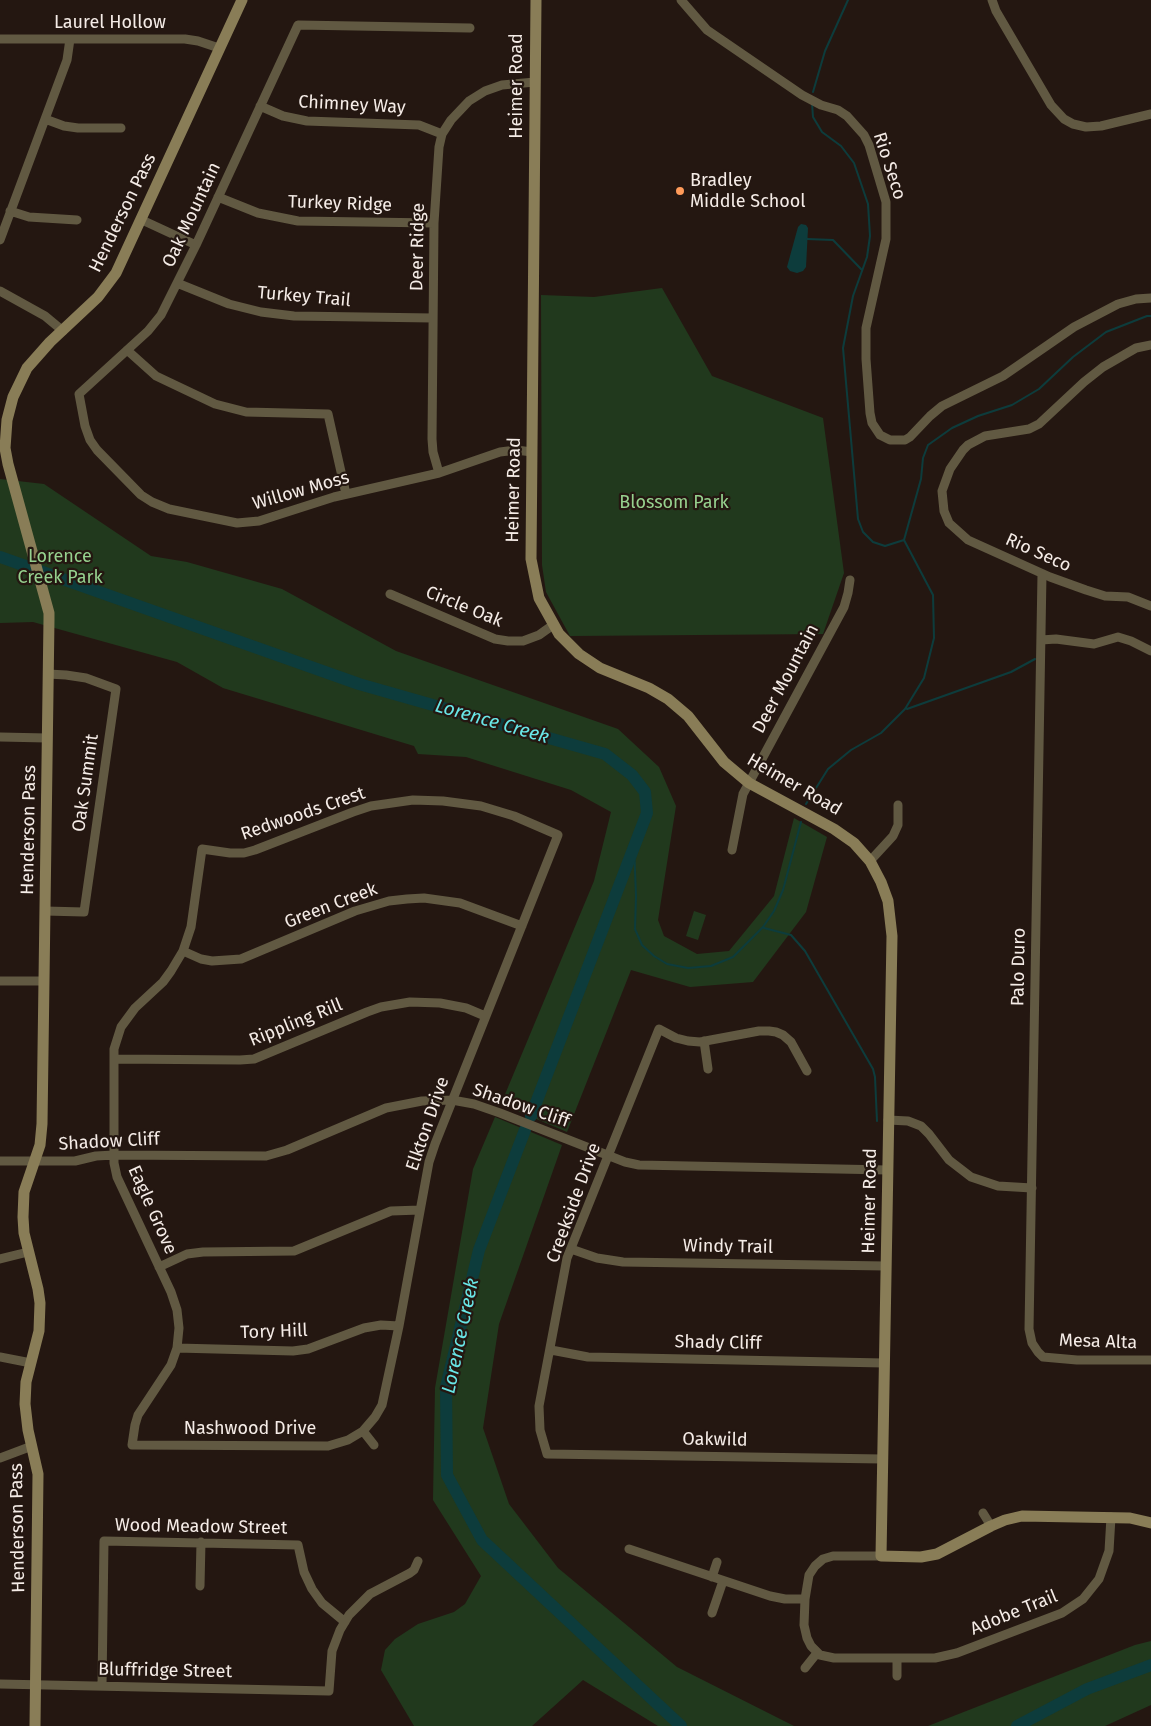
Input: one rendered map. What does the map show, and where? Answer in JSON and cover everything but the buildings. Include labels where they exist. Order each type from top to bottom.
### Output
[{"type":"street","name":"Henderson Pass","points":[[35,1726],[38,1474],[24,1404],[26,1382],[39,1331],[40,1303],[24,1233],[23,1202],[33,1161],[40,1145],[42,1124],[49,612],[11,479],[5,448],[7,420],[17,386],[27,368],[50,342],[108,286],[123,261],[242,0]]},
{"type":"street","name":"Heimer Road","points":[[536,0],[530,559],[539,598],[553,625],[579,654],[600,668],[649,688],[673,703],[688,716],[724,762],[749,783],[834,829],[854,843],[870,861],[885,891],[891,917],[881,1556]]},
{"type":"street","name":"Rio Seco","points":[[681,0],[707,30],[802,95],[821,105],[838,110],[854,122],[869,145],[886,202],[887,220],[886,239],[866,328],[870,412],[872,423],[880,435],[890,440],[905,440],[917,432],[930,416],[942,406],[1003,376],[1024,363],[1062,334],[1118,304],[1136,299],[1151,298]]},
{"type":"street","points":[[992,0],[996,11],[1051,105],[1064,119],[1080,125],[1094,127],[1151,114]]},
{"type":"street","name":"Oak Mountain","points":[[79,394],[157,321],[196,244],[298,25],[470,28]]},
{"type":"street","name":"Laurel Hollow","points":[[0,39],[185,39],[198,40],[219,48]]},
{"type":"street","points":[[0,240],[67,60],[70,39]]},
{"type":"street","name":"Deer Ridge","points":[[439,473],[433,452],[432,439],[433,318],[437,156],[442,134],[456,113],[477,95],[502,85],[535,82]]},
{"type":"street","name":"Chimney Way","points":[[260,106],[283,116],[307,121],[419,125],[442,134]]},
{"type":"street","points":[[45,119],[64,126],[78,128],[121,128]]},
{"type":"street","name":"Turkey Ridge","points":[[218,197],[258,213],[298,221],[434,223]]},
{"type":"street","points":[[10,211],[36,218],[77,220]]},
{"type":"street","points":[[142,220],[196,244]]},
{"type":"street","name":"Turkey Trail","points":[[177,283],[229,304],[261,312],[294,316],[433,318]]},
{"type":"street","points":[[0,290],[44,316],[63,331]]},
{"type":"street","name":"Rio Seco","points":[[1151,346],[1136,348],[1103,367],[1039,424],[1029,429],[985,436],[968,445],[950,469],[942,491],[944,511],[949,523],[963,536],[1042,574],[1096,594],[1128,597],[1151,606]]},
{"type":"street","points":[[127,350],[156,376],[215,404],[246,412],[328,414],[346,494]]},
{"type":"street","name":"Willow Moss","points":[[79,394],[85,426],[90,440],[97,450],[141,495],[169,509],[237,523],[252,523],[346,494],[439,473],[500,452],[516,450],[532,452]]},
{"type":"street","name":"Palo Duro","points":[[1042,574],[1029,1323],[1032,1343],[1043,1356]]},
{"type":"street","name":"Deer Mountain","points":[[732,850],[743,794],[844,607],[850,580]]},
{"type":"street","name":"Circle Oak","points":[[390,594],[495,639],[523,641],[539,635],[553,625]]},
{"type":"street","points":[[1041,640],[1056,639],[1094,644],[1118,638],[1131,641],[1151,651]]},
{"type":"street","name":"Oak Summit","points":[[45,911],[84,912],[116,689],[86,678],[48,674]]},
{"type":"street","points":[[0,737],[47,738]]},
{"type":"street","name":"Redwoods Crest","points":[[202,849],[244,853],[371,806],[413,800],[443,801],[481,806],[514,816],[558,835]]},
{"type":"street","points":[[870,861],[893,836],[898,825],[898,805]]},
{"type":"street","name":"Elkton Drive","points":[[363,1431],[382,1405],[399,1326],[429,1162],[558,835]]},
{"type":"street","name":"Eagle Grove","points":[[132,1445],[138,1414],[167,1373],[177,1348],[179,1328],[177,1310],[171,1292],[117,1177],[114,1163],[114,1059],[116,1041],[125,1020],[163,982],[183,951],[191,927],[202,849]]},
{"type":"street","name":"Green Creek","points":[[183,951],[201,960],[227,961],[241,959],[371,905],[406,899],[424,898],[460,903],[522,926]]},
{"type":"street","points":[[0,981],[44,981]]},
{"type":"street","name":"Rippling Rill","points":[[114,1059],[254,1059],[367,1012],[381,1007],[410,1002],[440,1002],[466,1008],[485,1016]]},
{"type":"street","name":"Creekside Drive","points":[[547,1454],[540,1430],[539,1406],[567,1258],[659,1028],[676,1038],[688,1041],[704,1041]]},
{"type":"street","points":[[708,1069],[704,1041],[759,1031],[776,1032],[783,1035],[791,1042],[807,1071]]},
{"type":"street","name":"Shadow Cliff","points":[[0,1161],[76,1161],[96,1156],[114,1155],[266,1156],[287,1150],[386,1108],[422,1101],[452,1100],[474,1104],[500,1113],[625,1162],[646,1165],[888,1170]]},
{"type":"street","points":[[888,1120],[908,1121],[921,1126],[948,1160],[971,1177],[998,1186],[1032,1188]]},
{"type":"street","points":[[159,1266],[187,1254],[204,1252],[294,1251],[391,1211],[420,1210]]},
{"type":"street","name":"Windy Trail","points":[[571,1248],[597,1258],[624,1262],[886,1266]]},
{"type":"street","points":[[0,1259],[28,1252]]},
{"type":"street","name":"Tory Hill","points":[[177,1348],[293,1351],[308,1349],[364,1328],[381,1325],[399,1326]]},
{"type":"street","name":"Shady Cliff","points":[[551,1350],[588,1357],[884,1362]]},
{"type":"street","name":"Mesa Alta","points":[[1043,1356],[1077,1360],[1151,1360]]},
{"type":"street","points":[[0,1357],[31,1362]]},
{"type":"street","points":[[363,1431],[374,1445]]},
{"type":"street","name":"Nashwood Drive","points":[[132,1445],[328,1446],[348,1440],[363,1431]]},
{"type":"street","points":[[0,1458],[32,1446]]},
{"type":"street","name":"Oakwild","points":[[547,1454],[883,1459]]},
{"type":"street","points":[[983,1513],[990,1526]]},
{"type":"street","points":[[805,1668],[817,1652],[807,1638],[804,1625],[805,1599],[809,1575],[823,1559],[842,1555],[921,1556],[937,1554],[990,1526],[1014,1517],[1034,1515],[1111,1517],[1130,1518],[1151,1523]]},
{"type":"street","name":"Adobe Trail","points":[[817,1652],[834,1658],[924,1660],[946,1656],[1062,1613],[1077,1604],[1095,1586],[1103,1572],[1109,1551],[1111,1517]]},
{"type":"street","name":"Wood Meadow Street","points":[[102,1686],[104,1541],[298,1545],[301,1563],[312,1589],[322,1603],[345,1622]]},
{"type":"street","points":[[200,1586],[201,1542]]},
{"type":"street","points":[[629,1549],[770,1596],[785,1599],[805,1599]]},
{"type":"street","points":[[345,1622],[362,1601],[378,1589],[410,1573],[414,1570],[418,1561]]},
{"type":"street","points":[[712,1577],[717,1562]]},
{"type":"street","points":[[712,1613],[723,1581]]},
{"type":"street","name":"Bluffridge Street","points":[[0,1684],[329,1691],[332,1651],[345,1622]]},
{"type":"street","points":[[897,1659],[897,1676]]},
{"type":"green space","name":"Blossom Park","points":[[662,288],[712,376],[823,418],[844,573],[823,634],[570,636],[546,592],[542,565],[541,295],[594,297]]},
{"type":"green space","name":"Lorence Creek Park","points":[[0,479],[44,484],[151,556],[187,562],[282,589],[396,651],[618,729],[659,767],[676,806],[658,920],[664,936],[697,954],[729,951],[774,896],[794,818],[827,837],[806,912],[753,982],[690,987],[631,970],[567,1132],[501,1104],[594,881],[611,812],[571,790],[466,757],[418,754],[414,746],[223,688],[177,662],[33,622],[0,623]]},
{"type":"green space","points":[[694,911],[706,915],[698,940],[686,936]]},
{"type":"green space","points":[[495,1117],[562,1145],[499,1324],[483,1428],[509,1504],[558,1568],[677,1667],[794,1726],[658,1726],[583,1680],[532,1726],[414,1726],[381,1670],[385,1650],[395,1639],[418,1624],[454,1612],[465,1604],[481,1576],[433,1500],[435,1388],[473,1169]]},
{"type":"green space","points":[[1151,1641],[1151,1705],[1105,1726],[928,1726],[1135,1645]]},
{"type":"water","points":[[801,224],[806,225],[808,228],[806,267],[803,271],[797,273],[790,271],[787,267],[798,227]]},
{"type":"waterway","points":[[813,92],[825,51],[848,0]]},
{"type":"waterway","points":[[812,103],[813,117],[822,132],[841,146],[854,163],[868,204],[870,236],[867,257],[853,296],[843,348],[858,519],[863,532],[873,542],[885,546],[904,540]]},
{"type":"waterway","points":[[807,239],[833,240],[862,270]]},
{"type":"waterway","points":[[806,804],[828,769],[851,750],[881,733],[905,709],[924,678],[934,638],[933,595],[904,540],[921,479],[923,458],[928,445],[952,428],[978,416],[1012,405],[1039,389],[1073,357],[1106,332],[1151,316]]},
{"type":"waterway","name":"Lorence Creek","points":[[0,557],[359,684],[605,754],[632,775],[645,792],[647,813],[531,1116]]},
{"type":"waterway","points":[[907,709],[1011,672],[1035,659]]},
{"type":"waterway","points":[[634,845],[635,929],[642,945],[667,964],[688,968],[711,966],[733,957],[763,927],[774,911],[783,890],[801,822]]},
{"type":"waterway","points":[[764,928],[791,935],[805,951],[873,1069],[877,1121]]},
{"type":"waterway","name":"Lorence Creek","points":[[525,1130],[479,1250],[446,1387],[447,1475],[482,1540],[681,1726]]},
{"type":"waterway","name":"Lorence Creek","points":[[1017,1726],[1087,1689],[1151,1665]]},
{"type":"place","name":"Bradley Middle School","points":[[680,191]]}]
